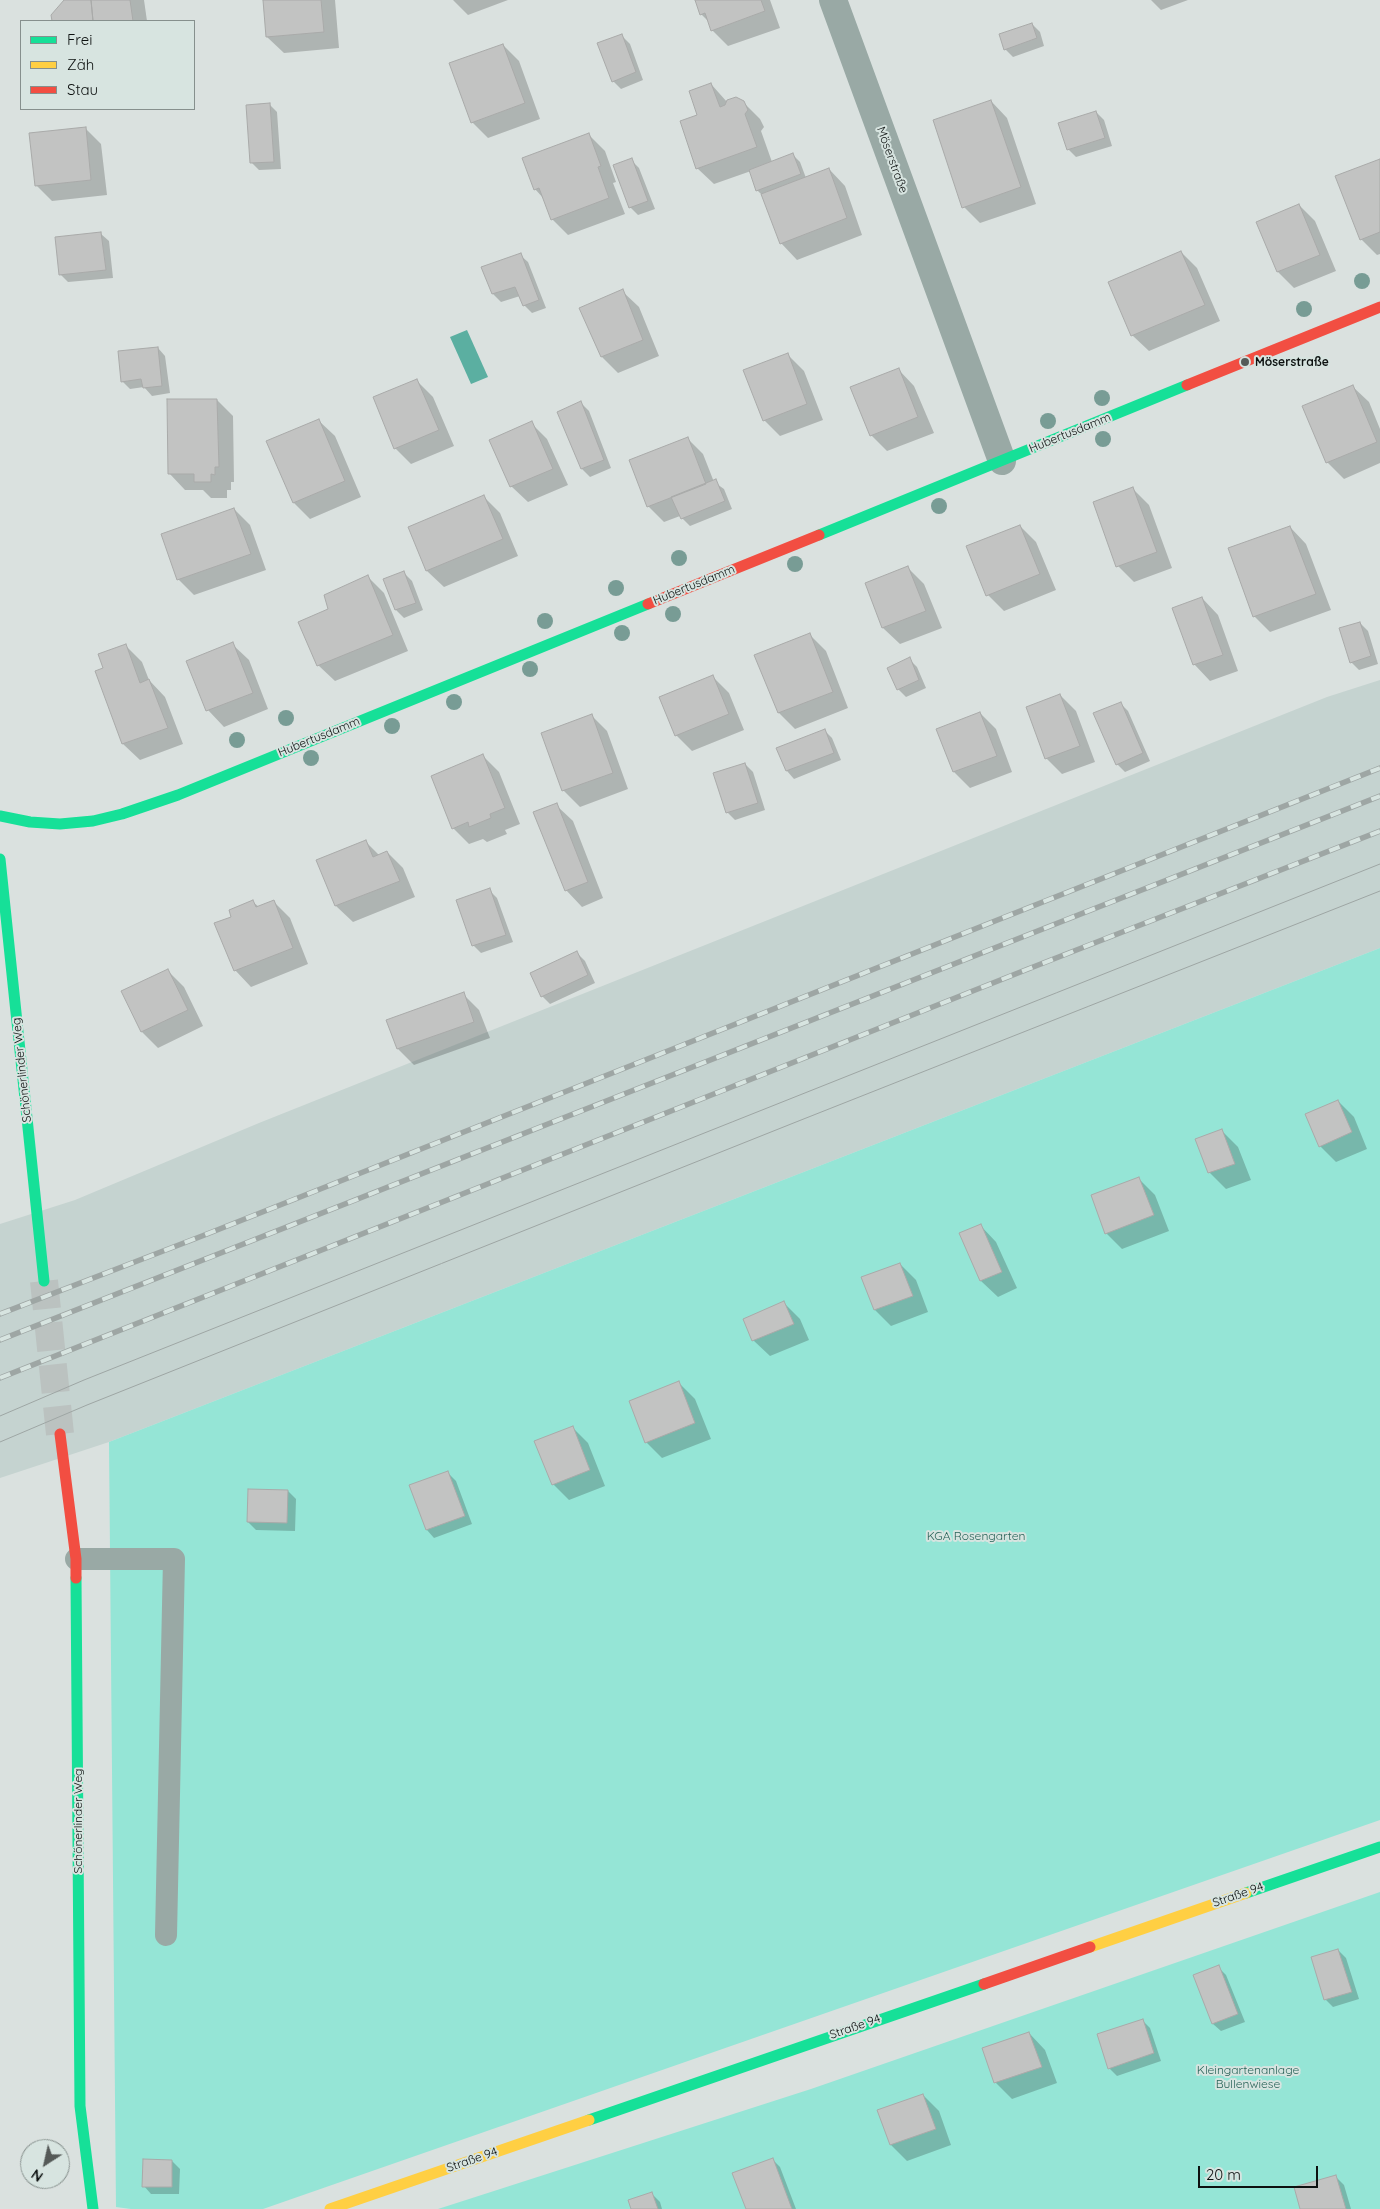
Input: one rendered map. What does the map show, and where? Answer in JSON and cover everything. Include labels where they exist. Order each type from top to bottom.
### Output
[{"type":"street","name":"Möserstraße","points":[[833,0],[1002,461]]},
{"type":"street","name":"Hubertusdamm","points":[[0,816],[30,822],[60,824],[93,821],[122,814],[178,795],[1380,307]]},
{"type":"street","name":"Schönerlinder Weg","points":[[0,859],[44,1281]]},
{"type":"street","name":"Schönerlinder Weg","points":[[60,1434],[76,1559],[80,2106],[93,2209]]},
{"type":"street","name":"Straße 94","points":[[330,2209],[1380,1846]]},
{"type":"lane","points":[[76,1559],[174,1559],[166,1935]]},
{"type":"shaded area","points":[[467,330],[488,377],[471,384],[450,337]]},
{"type":"shaded area","points":[[1380,680],[1380,948],[109,1442],[0,1478],[0,1224],[75,1200],[259,1123],[1327,697]]},
{"type":"green space","name":"KGA Rosengarten","points":[[1380,948],[1380,1820],[263,2209],[131,2209],[116,2207],[109,1442]]},
{"type":"green space","name":"Kleingartenanlage Bullenwiese","points":[[1380,1892],[1380,2209],[438,2209],[811,2089]]},
{"type":"building","points":[[64,0],[91,0],[93,20],[52,20],[51,15]]},
{"type":"building","points":[[91,0],[130,0],[133,20],[93,20]]},
{"type":"building","points":[[263,0],[321,0],[324,32],[266,37]]},
{"type":"building","points":[[695,0],[761,0],[765,11],[711,31],[705,13],[700,15]]},
{"type":"building","points":[[1032,23],[1037,38],[1004,50],[999,34]]},
{"type":"building","points":[[622,34],[636,72],[612,82],[597,43]]},
{"type":"building","points":[[503,44],[525,103],[471,123],[449,63]]},
{"type":"building","points":[[711,83],[720,107],[725,105],[727,100],[736,97],[744,101],[748,110],[745,114],[757,147],[696,169],[680,121],[697,115],[689,91]]},
{"type":"building","points":[[991,100],[1021,187],[962,208],[933,120]]},
{"type":"building","points":[[270,103],[274,162],[250,163],[246,105]]},
{"type":"building","points":[[1096,111],[1105,138],[1067,150],[1058,123]]},
{"type":"building","points":[[86,127],[91,180],[35,186],[29,133]]},
{"type":"building","points":[[589,133],[601,166],[598,167],[609,198],[551,220],[539,188],[534,190],[522,158]]},
{"type":"building","points":[[793,153],[801,174],[756,191],[749,170]]},
{"type":"building","points":[[632,158],[648,201],[629,208],[613,165]]},
{"type":"building","points":[[1380,159],[1380,232],[1360,240],[1335,176]]},
{"type":"building","points":[[829,168],[847,218],[780,244],[761,194]]},
{"type":"building","points":[[1299,204],[1320,255],[1277,272],[1256,222]]},
{"type":"building","points":[[101,232],[106,270],[59,275],[55,237]]},
{"type":"building","points":[[1181,251],[1205,305],[1131,336],[1108,282]]},
{"type":"building","points":[[521,253],[539,300],[523,306],[515,287],[492,294],[481,267]]},
{"type":"building","points":[[623,289],[643,340],[601,357],[579,308]]},
{"type":"building","points":[[158,347],[162,386],[143,388],[141,379],[121,382],[118,351]]},
{"type":"building","points":[[788,353],[807,404],[763,421],[743,370]]},
{"type":"building","points":[[899,368],[918,417],[870,436],[850,387]]},
{"type":"building","points":[[417,379],[439,430],[394,449],[373,397]]},
{"type":"building","points":[[1353,385],[1377,442],[1326,463],[1302,406]]},
{"type":"building","points":[[167,399],[217,399],[219,467],[215,467],[215,475],[211,474],[211,482],[194,482],[194,474],[168,474]]},
{"type":"building","points":[[581,401],[604,460],[581,469],[557,412]]},
{"type":"building","points":[[319,419],[345,481],[293,503],[266,441]]},
{"type":"building","points":[[532,421],[553,469],[510,487],[489,440]]},
{"type":"building","points":[[688,437],[706,484],[647,507],[629,460]]},
{"type":"building","points":[[716,479],[725,501],[681,519],[671,497]]},
{"type":"building","points":[[1133,487],[1157,552],[1116,567],[1093,502]]},
{"type":"building","points":[[484,495],[503,539],[426,571],[408,527]]},
{"type":"building","points":[[234,508],[251,554],[177,580],[161,534]]},
{"type":"building","points":[[1020,525],[1040,574],[986,596],[966,546]]},
{"type":"building","points":[[1290,526],[1316,594],[1253,617],[1228,548]]},
{"type":"building","points":[[908,566],[926,611],[882,628],[865,583]]},
{"type":"building","points":[[404,571],[416,603],[395,610],[383,579]]},
{"type":"building","points":[[368,575],[393,635],[317,666],[298,622],[328,609],[324,595]]},
{"type":"building","points":[[1202,597],[1223,655],[1193,665],[1172,608]]},
{"type":"building","points":[[1360,622],[1371,656],[1350,663],[1339,628]]},
{"type":"building","points":[[810,633],[833,692],[778,713],[754,655]]},
{"type":"building","points":[[233,642],[253,693],[206,711],[186,661]]},
{"type":"building","points":[[126,644],[140,683],[149,679],[168,728],[122,744],[95,671],[103,668],[98,654]]},
{"type":"building","points":[[910,657],[919,680],[897,690],[887,668]]},
{"type":"building","points":[[713,675],[729,714],[675,736],[659,697]]},
{"type":"building","points":[[1060,694],[1080,746],[1045,759],[1026,707]]},
{"type":"building","points":[[1121,702],[1143,753],[1116,765],[1093,713]]},
{"type":"building","points":[[980,712],[997,756],[953,772],[936,729]]},
{"type":"building","points":[[592,714],[613,773],[562,791],[541,733]]},
{"type":"building","points":[[825,729],[834,753],[786,771],[776,748]]},
{"type":"building","points":[[483,754],[505,808],[490,814],[491,818],[469,827],[468,822],[452,829],[431,776]]},
{"type":"building","points":[[745,763],[758,803],[726,813],[713,773]]},
{"type":"building","points":[[557,803],[588,882],[565,891],[533,812]]},
{"type":"building","points":[[366,840],[373,857],[387,851],[400,881],[335,906],[316,860]]},
{"type":"building","points":[[490,888],[506,935],[472,946],[456,900]]},
{"type":"building","points":[[253,900],[256,907],[274,900],[293,948],[234,971],[214,923],[231,917],[229,910]]},
{"type":"building","points":[[577,951],[588,975],[541,997],[530,973]]},
{"type":"building","points":[[168,969],[188,1010],[141,1032],[121,991]]},
{"type":"building","points":[[464,992],[474,1022],[397,1049],[386,1020]]},
{"type":"building","points":[[1338,1100],[1352,1132],[1319,1147],[1305,1114]]},
{"type":"building","points":[[1222,1129],[1235,1164],[1208,1173],[1195,1139]]},
{"type":"building","points":[[1139,1177],[1154,1215],[1105,1234],[1091,1195]]},
{"type":"building","points":[[981,1224],[1002,1272],[980,1281],[959,1233]]},
{"type":"building","points":[[900,1263],[913,1296],[874,1310],[861,1277]]},
{"type":"building","points":[[784,1301],[794,1324],[752,1341],[743,1319]]},
{"type":"building","points":[[679,1381],[695,1423],[645,1443],[629,1401]]},
{"type":"building","points":[[573,1426],[590,1470],[552,1485],[534,1441]]},
{"type":"building","points":[[448,1471],[465,1516],[426,1530],[409,1485]]},
{"type":"building","points":[[248,1489],[288,1490],[287,1523],[247,1522]]},
{"type":"building","points":[[1338,1949],[1352,1992],[1324,2000],[1311,1957]]},
{"type":"building","points":[[1219,1965],[1238,2014],[1212,2024],[1193,1975]]},
{"type":"building","points":[[1143,2019],[1154,2053],[1108,2069],[1097,2034]]},
{"type":"building","points":[[1029,2032],[1042,2067],[994,2083],[982,2048]]},
{"type":"building","points":[[923,2094],[936,2129],[890,2145],[877,2110]]},
{"type":"building","points":[[773,2158],[792,2209],[746,2209],[732,2173]]},
{"type":"building","points":[[143,2159],[172,2160],[172,2187],[142,2187]]},
{"type":"building","points":[[1336,2175],[1346,2209],[1300,2209],[1294,2187]]},
{"type":"building","points":[[652,2192],[658,2209],[631,2209],[628,2200]]},
{"type":"tunnel","points":[[44,1281],[60,1434]]},
{"type":"tram line","points":[[0,1416],[84,1380],[1380,864]]},
{"type":"tram line","points":[[0,1442],[87,1405],[1380,891]]},
{"type":"railway","points":[[0,1314],[202,1236],[1380,768]]},
{"type":"railway","points":[[0,1340],[1380,796]]},
{"type":"railway","points":[[0,1378],[1380,831]]},
{"type":"traffic: fast","points":[[819,535],[1187,385]]},
{"type":"traffic: fast","points":[[0,816],[30,822],[60,824],[93,821],[122,814],[178,795],[648,604]]},
{"type":"traffic: fast","points":[[0,859],[44,1281]]},
{"type":"traffic: fast","points":[[76,1578],[80,2106],[93,2209]]},
{"type":"traffic: fast","points":[[1246,1893],[1380,1847]]},
{"type":"traffic: fast","points":[[589,2120],[984,1984]]},
{"type":"traffic: slow","points":[[1090,1947],[1246,1893]]},
{"type":"traffic: slow","points":[[330,2209],[589,2120]]},
{"type":"traffic: jam","points":[[1187,385],[1380,307]]},
{"type":"traffic: jam","points":[[648,604],[819,535]]},
{"type":"traffic: jam","points":[[60,1434],[76,1559],[76,1578]]},
{"type":"traffic: jam","points":[[984,1984],[1090,1947]]},
{"type":"place","name":"Möserstraße","points":[[1245,362]]}]
